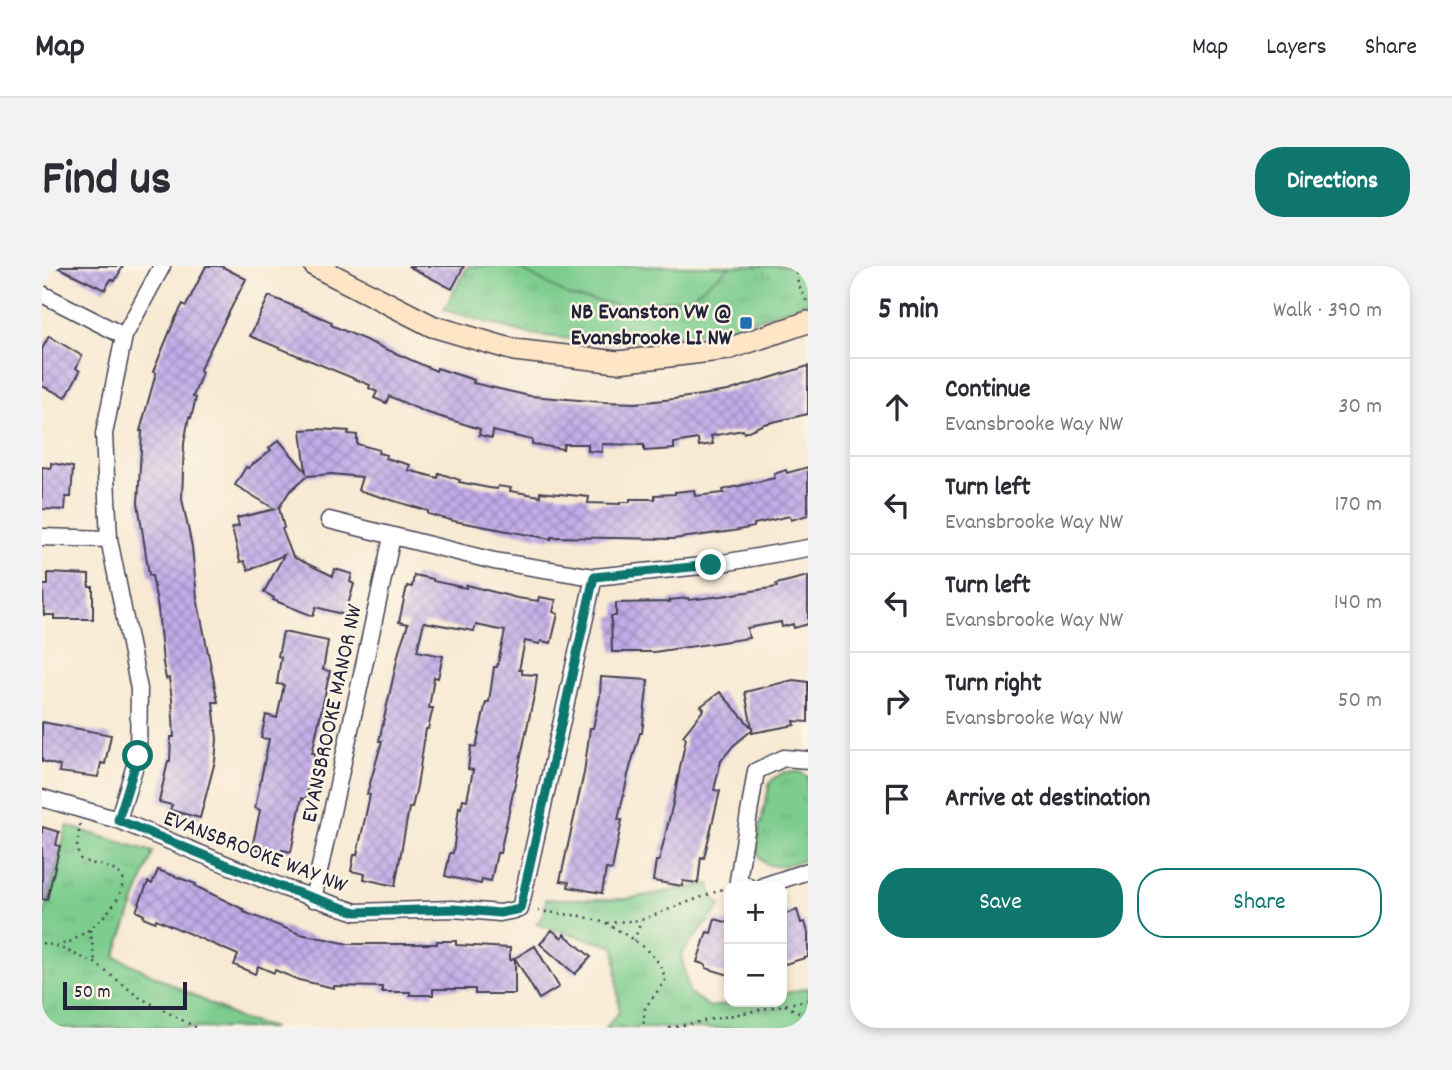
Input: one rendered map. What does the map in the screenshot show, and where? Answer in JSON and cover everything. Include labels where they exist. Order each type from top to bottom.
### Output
[{"type":"street","points":[[118,820],[138,756],[139,689],[109,539],[104,434],[124,336],[162,266]]},
{"type":"street","points":[[296,266],[316,267],[432,326],[474,340],[514,350],[618,362],[728,349],[808,322]]},
{"type":"street","points":[[42,295],[124,336]]},
{"type":"street","points":[[329,520],[494,561],[594,577],[711,565],[808,548]]},
{"type":"street","points":[[42,537],[109,539]]},
{"type":"street","name":"EVANSBROOKE MANOR NW","points":[[313,899],[392,537]]},
{"type":"street","points":[[520,909],[594,577]]},
{"type":"street","points":[[742,881],[756,771],[784,758],[808,760]]},
{"type":"street","name":"EVANSBROOKE WAY NW","points":[[42,798],[118,820],[313,899],[356,912],[453,909],[500,913],[520,909]]},
{"type":"street","points":[[778,881],[808,871]]},
{"type":"path","points":[[796,266],[798,284],[808,304]]},
{"type":"path","points":[[56,946],[72,941],[90,929],[118,899],[123,888],[124,878],[112,868],[91,864],[79,858],[77,847],[83,809]]},
{"type":"path","points":[[606,923],[641,920],[724,890]]},
{"type":"path","points":[[520,909],[581,916],[606,923],[653,957],[664,972],[665,981],[645,1008],[643,1028]]},
{"type":"path","points":[[634,941],[641,920]]},
{"type":"path","points":[[90,929],[95,962]]},
{"type":"path","points":[[42,943],[95,962],[139,997],[197,1028]]},
{"type":"path","points":[[787,1005],[808,1000]]},
{"type":"path","points":[[787,1006],[808,1018]]},
{"type":"path","points":[[669,1028],[775,1007]]},
{"type":"green space","points":[[468,266],[808,266],[808,302],[735,327],[655,341],[595,342],[529,334],[444,310]]},
{"type":"green space","points":[[515,266],[731,266],[690,297],[627,306],[571,297]]},
{"type":"green space","points":[[785,772],[800,772],[808,777],[808,859],[776,866],[763,861],[756,844],[770,783]]},
{"type":"green space","points":[[67,826],[153,852],[115,956],[240,1019],[273,1028],[42,1028],[42,924]]},
{"type":"green space","points":[[710,884],[713,897],[721,906],[681,954],[689,993],[710,1007],[724,1004],[724,1007],[787,1007],[787,993],[808,988],[808,1028],[606,1028],[619,1012],[615,947],[536,924],[544,914],[546,899],[626,899]]},
{"type":"building","points":[[55,266],[123,266],[115,281],[111,279],[105,290]]},
{"type":"building","points":[[206,266],[221,266],[246,279],[199,371],[202,372],[193,397],[196,398],[184,443],[182,499],[192,547],[197,598],[218,702],[213,702],[217,739],[215,761],[200,818],[170,810],[172,805],[159,802],[170,761],[171,737],[174,737],[172,699],[169,678],[166,679],[163,663],[158,609],[152,575],[149,575],[138,503],[140,431],[156,373],[153,372],[175,319],[183,304],[186,306]]},
{"type":"building","points":[[408,266],[464,266],[452,289]]},
{"type":"building","points":[[269,296],[436,371],[437,368],[474,380],[473,383],[530,396],[636,403],[674,399],[728,391],[808,366],[808,414],[764,424],[744,433],[743,430],[711,436],[713,444],[699,446],[698,439],[674,443],[674,449],[644,451],[644,445],[602,444],[602,452],[588,451],[588,444],[564,444],[563,449],[532,444],[532,440],[493,431],[492,438],[479,435],[480,429],[425,412],[389,396],[386,403],[374,398],[377,392],[369,388],[370,385],[250,336]]},
{"type":"building","points":[[49,336],[82,356],[76,368],[80,371],[66,397],[42,386],[42,349]]},
{"type":"building","points":[[301,430],[349,431],[348,434],[357,435],[357,444],[379,450],[378,453],[387,455],[386,458],[410,465],[408,470],[438,478],[439,473],[460,480],[459,482],[497,489],[498,486],[511,488],[510,491],[540,496],[540,492],[589,497],[588,503],[620,504],[630,502],[630,499],[655,499],[655,495],[694,490],[695,496],[724,493],[723,490],[775,478],[774,474],[786,470],[787,473],[808,467],[808,515],[791,520],[790,516],[733,531],[673,539],[551,539],[428,514],[428,511],[358,490],[362,477],[331,474],[307,476],[289,492],[279,508],[284,528],[282,529],[293,557],[333,576],[335,569],[352,574],[350,582],[354,584],[345,615],[316,607],[313,616],[273,600],[274,598],[264,592],[284,555],[248,570],[244,561],[240,562],[232,528],[239,526],[237,518],[275,509],[235,485],[246,467],[271,450],[269,448],[279,440],[306,472]]},
{"type":"building","points":[[51,463],[73,467],[71,497],[66,497],[65,510],[42,509],[42,467],[51,468]]},
{"type":"building","points":[[48,573],[89,575],[89,587],[93,587],[93,619],[54,619],[54,615],[44,615],[43,585],[48,585]]},
{"type":"building","points":[[414,575],[517,598],[538,601],[539,597],[556,600],[553,612],[558,614],[551,643],[525,641],[519,670],[522,670],[522,674],[537,675],[535,691],[500,853],[497,853],[491,881],[482,879],[481,884],[445,876],[450,853],[453,853],[459,807],[461,808],[463,799],[467,800],[473,770],[468,769],[471,746],[476,747],[505,631],[476,625],[474,631],[424,622],[417,651],[443,656],[438,678],[434,677],[429,708],[433,708],[426,729],[412,808],[409,808],[395,886],[364,879],[365,874],[351,871],[370,795],[367,794],[382,741],[379,741],[400,647],[408,624],[399,622],[407,586],[412,587]]},
{"type":"building","points":[[808,576],[808,624],[794,628],[793,624],[782,627],[781,622],[747,628],[749,638],[654,652],[612,652],[611,616],[616,616],[616,603],[670,602],[722,596],[777,587],[776,584]]},
{"type":"building","points":[[283,632],[328,641],[323,670],[330,671],[312,753],[315,753],[306,799],[302,798],[291,852],[282,850],[281,854],[252,848],[260,810],[255,808],[269,739],[261,738],[266,715],[277,718],[284,685],[277,684],[281,657],[278,656]]},
{"type":"building","points":[[601,677],[648,680],[642,733],[628,775],[618,820],[622,820],[612,870],[606,869],[602,893],[568,887],[569,882],[560,881],[584,773],[590,728],[593,728],[600,696]]},
{"type":"building","points":[[793,680],[808,682],[808,722],[794,721],[795,725],[752,733],[752,730],[733,746],[721,761],[714,790],[720,791],[704,858],[701,857],[698,883],[683,881],[682,886],[653,881],[673,803],[686,738],[683,736],[704,709],[701,706],[720,692],[752,728],[745,692]]},
{"type":"building","points":[[42,722],[111,735],[105,764],[101,763],[98,777],[59,772],[60,766],[42,761]]},
{"type":"building","points":[[42,827],[59,832],[56,845],[60,846],[47,900],[42,899]]},
{"type":"building","points":[[158,870],[196,884],[195,886],[245,910],[244,912],[300,934],[348,944],[437,944],[437,941],[456,941],[456,945],[510,948],[510,961],[515,958],[515,994],[475,994],[475,989],[433,989],[433,995],[410,995],[410,992],[382,992],[382,987],[334,988],[299,980],[275,970],[274,973],[258,966],[255,974],[234,965],[238,955],[156,919],[155,922],[143,917],[144,915],[136,911],[148,882],[152,884]]},
{"type":"building","points":[[797,910],[801,923],[805,922],[808,957],[787,963],[787,944],[787,913]]},
{"type":"building","points":[[715,919],[724,922],[724,973],[697,962],[707,932],[711,933]]},
{"type":"building","points":[[552,930],[562,938],[564,934],[591,957],[575,974],[540,944]]},
{"type":"building","points":[[535,946],[559,987],[539,999],[515,958]]},
{"type":"place","name":"NB Evanston VW @ Evansbrooke LI NW","points":[[746,323]]},
{"type":"route","points":[[138,756],[118,820],[284,888],[356,912],[453,909],[500,913],[520,909],[594,577],[711,565]]}]
